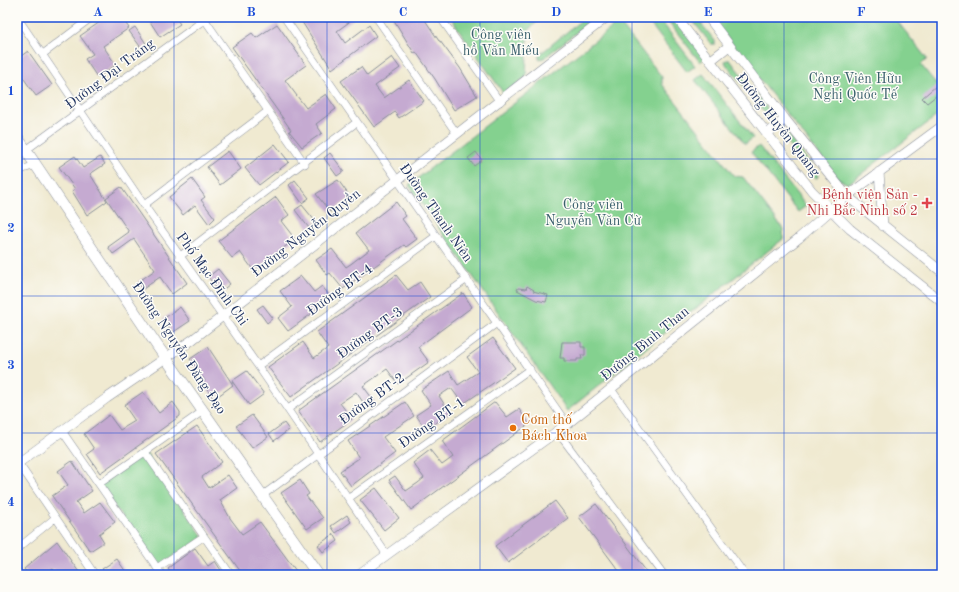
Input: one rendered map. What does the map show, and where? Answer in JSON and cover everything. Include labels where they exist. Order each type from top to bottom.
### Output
[{"type":"main road","name":"Đường Nguyễn Đăng Đạo","points":[[17,137],[165,358],[318,575]]},
{"type":"street","name":"Phố Mạc Đĩnh Chi","points":[[17,17],[82,111],[179,257],[258,366],[387,555]]},
{"type":"street","points":[[43,54],[92,17]]},
{"type":"street","name":"Đường Thanh Niên","points":[[284,17],[567,424]]},
{"type":"street","points":[[376,17],[457,134]]},
{"type":"street","points":[[440,17],[500,102]]},
{"type":"street","name":"Đường Nguyễn Quyền","points":[[17,463],[222,316],[500,102],[607,17]]},
{"type":"street","name":"Đường Huyền Quang","points":[[676,17],[812,191],[830,211],[850,229],[942,301]]},
{"type":"street","name":"Đường Huyền Quang","points":[[708,17],[785,119],[847,196],[882,226],[942,272]]},
{"type":"street","points":[[206,18],[305,164]]},
{"type":"street","name":"Đường Đại Tráng","points":[[26,150],[82,111],[206,18]]},
{"type":"street","points":[[710,61],[729,46]]},
{"type":"street","points":[[144,205],[268,111]]},
{"type":"street","points":[[768,133],[785,119]]},
{"type":"street","points":[[179,257],[305,164],[357,122]]},
{"type":"street","name":"Đường Bình Than","points":[[359,575],[567,424],[847,196],[942,126]]},
{"type":"street","points":[[17,171],[36,165]]},
{"type":"street","points":[[879,172],[882,226]]},
{"type":"street","name":"Đường BT-4","points":[[258,366],[436,236]]},
{"type":"street","name":"Đường BT-3","points":[[288,409],[467,279]]},
{"type":"street","name":"Đường BT-2","points":[[263,495],[497,323]]},
{"type":"street","name":"Đường BT-1","points":[[348,498],[530,369]]},
{"type":"street","points":[[611,389],[744,575]]},
{"type":"street","points":[[99,484],[203,411]]},
{"type":"street","points":[[62,431],[162,575]]},
{"type":"street","points":[[557,431],[664,575]]},
{"type":"street","points":[[145,452],[231,575]]},
{"type":"street","points":[[17,463],[95,575]]},
{"type":"street","points":[[17,549],[55,518]]},
{"type":"street","points":[[158,568],[203,536]]},
{"type":"street","points":[[17,570],[20,575]]},
{"type":"green space","name":"Công viên hồ Văn Miếu","points":[[450,17],[543,17],[531,27],[528,32],[526,77],[504,94]]},
{"type":"green space","points":[[585,17],[596,17],[544,58],[539,59],[539,55]]},
{"type":"green space","points":[[645,17],[658,17],[695,66],[687,72]]},
{"type":"green space","points":[[665,17],[673,17],[705,58],[700,62]]},
{"type":"green space","points":[[690,17],[696,17],[715,41],[715,44],[711,44]]},
{"type":"green space","name":"Công Viên Hữu Nghị Quốc Tế","points":[[711,17],[894,17],[927,59],[921,65],[942,91],[942,112],[848,184],[838,179]]},
{"type":"green space","name":"Công viên Nguyễn Văn Cừ","points":[[619,22],[662,77],[662,84],[734,176],[743,177],[783,229],[783,239],[567,411],[409,185]]},
{"type":"green space","points":[[730,60],[772,115],[772,119],[768,117],[726,64],[725,61]]},
{"type":"green space","points":[[703,74],[753,138],[745,144],[695,80]]},
{"type":"green space","points":[[785,133],[816,172],[818,176],[817,178],[813,177],[783,138]]},
{"type":"green space","points":[[759,146],[806,206],[798,212],[751,152]]},
{"type":"green space","points":[[145,452],[203,537],[157,568],[99,484]]},
{"type":"building","points":[[107,17],[121,17],[129,28],[103,46],[116,65],[97,77],[85,59],[93,54],[80,36]]},
{"type":"building","points":[[147,17],[175,17],[180,24],[160,37]]},
{"type":"building","points":[[309,17],[356,17],[337,31],[345,43],[369,25],[376,36],[332,69],[302,22]]},
{"type":"building","points":[[392,17],[423,17],[460,68],[477,96],[454,110],[435,79],[416,52],[414,53]]},
{"type":"building","points":[[277,24],[306,65],[285,80],[306,108],[326,94],[336,109],[316,124],[322,133],[302,147],[289,131],[291,130],[232,47],[252,33],[256,38]]},
{"type":"building","points":[[135,27],[147,45],[142,49],[129,31]]},
{"type":"building","points":[[28,51],[52,85],[36,96],[17,69],[17,59]]},
{"type":"building","points":[[392,57],[400,68],[375,86],[384,98],[409,80],[424,101],[399,118],[395,112],[374,127],[341,81],[361,67],[367,76]]},
{"type":"building","points":[[936,86],[941,92],[927,103],[922,98]]},
{"type":"building","points":[[275,144],[289,162],[259,185],[245,168]]},
{"type":"building","points":[[228,151],[241,169],[220,185],[207,167]]},
{"type":"building","points":[[476,152],[482,160],[474,166],[468,158]]},
{"type":"building","points":[[330,153],[344,171],[337,176],[324,158]]},
{"type":"building","points":[[75,156],[83,168],[100,157],[105,164],[90,174],[107,201],[87,215],[72,191],[75,189],[59,167]]},
{"type":"building","points":[[192,179],[205,197],[201,200],[215,218],[209,224],[195,205],[183,215],[169,197]]},
{"type":"building","points":[[295,180],[309,198],[302,203],[289,185]]},
{"type":"building","points":[[338,180],[351,198],[330,212],[316,194]]},
{"type":"building","points":[[121,187],[187,283],[172,294],[160,277],[143,289],[138,282],[155,270],[134,239],[113,254],[108,247],[129,232],[106,198]]},
{"type":"building","points":[[276,197],[289,215],[281,221],[295,239],[254,271],[240,252],[232,258],[218,241]]},
{"type":"building","points":[[396,202],[406,216],[402,219],[417,239],[406,247],[404,245],[343,289],[330,273],[327,275],[316,260],[332,249],[346,267],[352,263],[369,250],[356,233]]},
{"type":"building","points":[[302,205],[316,222],[309,228],[295,210]]},
{"type":"building","points":[[218,269],[230,284],[220,292],[208,277]]},
{"type":"building","points":[[396,275],[408,290],[420,282],[430,297],[291,397],[268,367],[303,342],[314,358],[328,348],[317,332]]},
{"type":"building","points":[[301,276],[314,292],[322,286],[332,299],[288,331],[278,318],[292,307],[280,291]]},
{"type":"building","points":[[527,286],[534,290],[533,291],[548,295],[546,302],[536,300],[517,290],[518,288],[526,289]]},
{"type":"building","points":[[463,293],[472,307],[418,347],[429,362],[398,384],[387,369],[363,386],[375,402],[370,407],[365,401],[363,402],[356,392],[340,403],[352,419],[320,442],[298,411]]},
{"type":"building","points":[[263,305],[273,318],[267,323],[257,309]]},
{"type":"building","points":[[180,307],[190,321],[172,333],[163,319]]},
{"type":"building","points":[[493,338],[515,368],[463,404],[451,388],[439,396],[450,413],[426,430],[416,415],[431,405],[421,390],[449,371],[458,385],[478,372],[467,357]]},
{"type":"building","points":[[562,342],[581,342],[581,347],[585,347],[585,355],[581,355],[582,359],[577,359],[577,361],[564,361],[564,358],[560,358]]},
{"type":"building","points":[[208,347],[233,385],[214,399],[203,383],[205,381],[190,359]]},
{"type":"building","points":[[247,371],[264,394],[249,405],[232,381]]},
{"type":"building","points":[[143,392],[159,413],[173,402],[180,412],[180,416],[100,473],[87,454],[94,449],[84,434],[109,415],[120,430],[135,421],[124,405]]},
{"type":"building","points":[[405,402],[414,416],[383,437],[395,453],[351,486],[340,471],[359,458],[348,441]]},
{"type":"building","points":[[495,402],[507,417],[519,409],[529,424],[411,510],[389,480],[395,476],[406,491],[418,483],[424,478],[413,463],[430,450],[442,465],[453,457],[442,441]]},
{"type":"building","points":[[252,415],[268,437],[252,448],[236,426]]},
{"type":"building","points":[[284,423],[289,430],[274,441],[269,434]]},
{"type":"building","points":[[197,426],[222,462],[202,477],[209,488],[228,475],[237,488],[220,500],[230,518],[242,534],[260,522],[299,575],[243,575],[156,454]]},
{"type":"building","points":[[72,461],[92,491],[76,502],[84,513],[100,502],[115,522],[99,534],[104,542],[90,551],[52,496],[68,485],[58,471]]},
{"type":"building","points":[[300,480],[309,494],[306,496],[323,518],[307,529],[281,493]]},
{"type":"building","points":[[376,488],[399,518],[384,530],[360,500]]},
{"type":"building","points":[[555,501],[568,518],[508,563],[495,546]]},
{"type":"building","points":[[596,504],[649,575],[622,575],[579,517]]},
{"type":"building","points":[[347,515],[351,522],[336,533],[331,526]]},
{"type":"building","points":[[334,534],[338,541],[323,552],[318,545]]},
{"type":"building","points":[[57,541],[81,575],[58,575],[53,569],[45,575],[29,575],[24,569]]},
{"type":"building","points":[[195,548],[208,566],[215,561],[224,575],[173,575],[168,568]]},
{"type":"building","points":[[117,559],[128,575],[107,575],[102,569]]},
{"type":"place","name":"Bệnh viện Sản - Nhi Bắc Ninh số 2","points":[[927,203]]},
{"type":"place","name":"Cơm thố Bách Khoa","points":[[513,428]]}]
